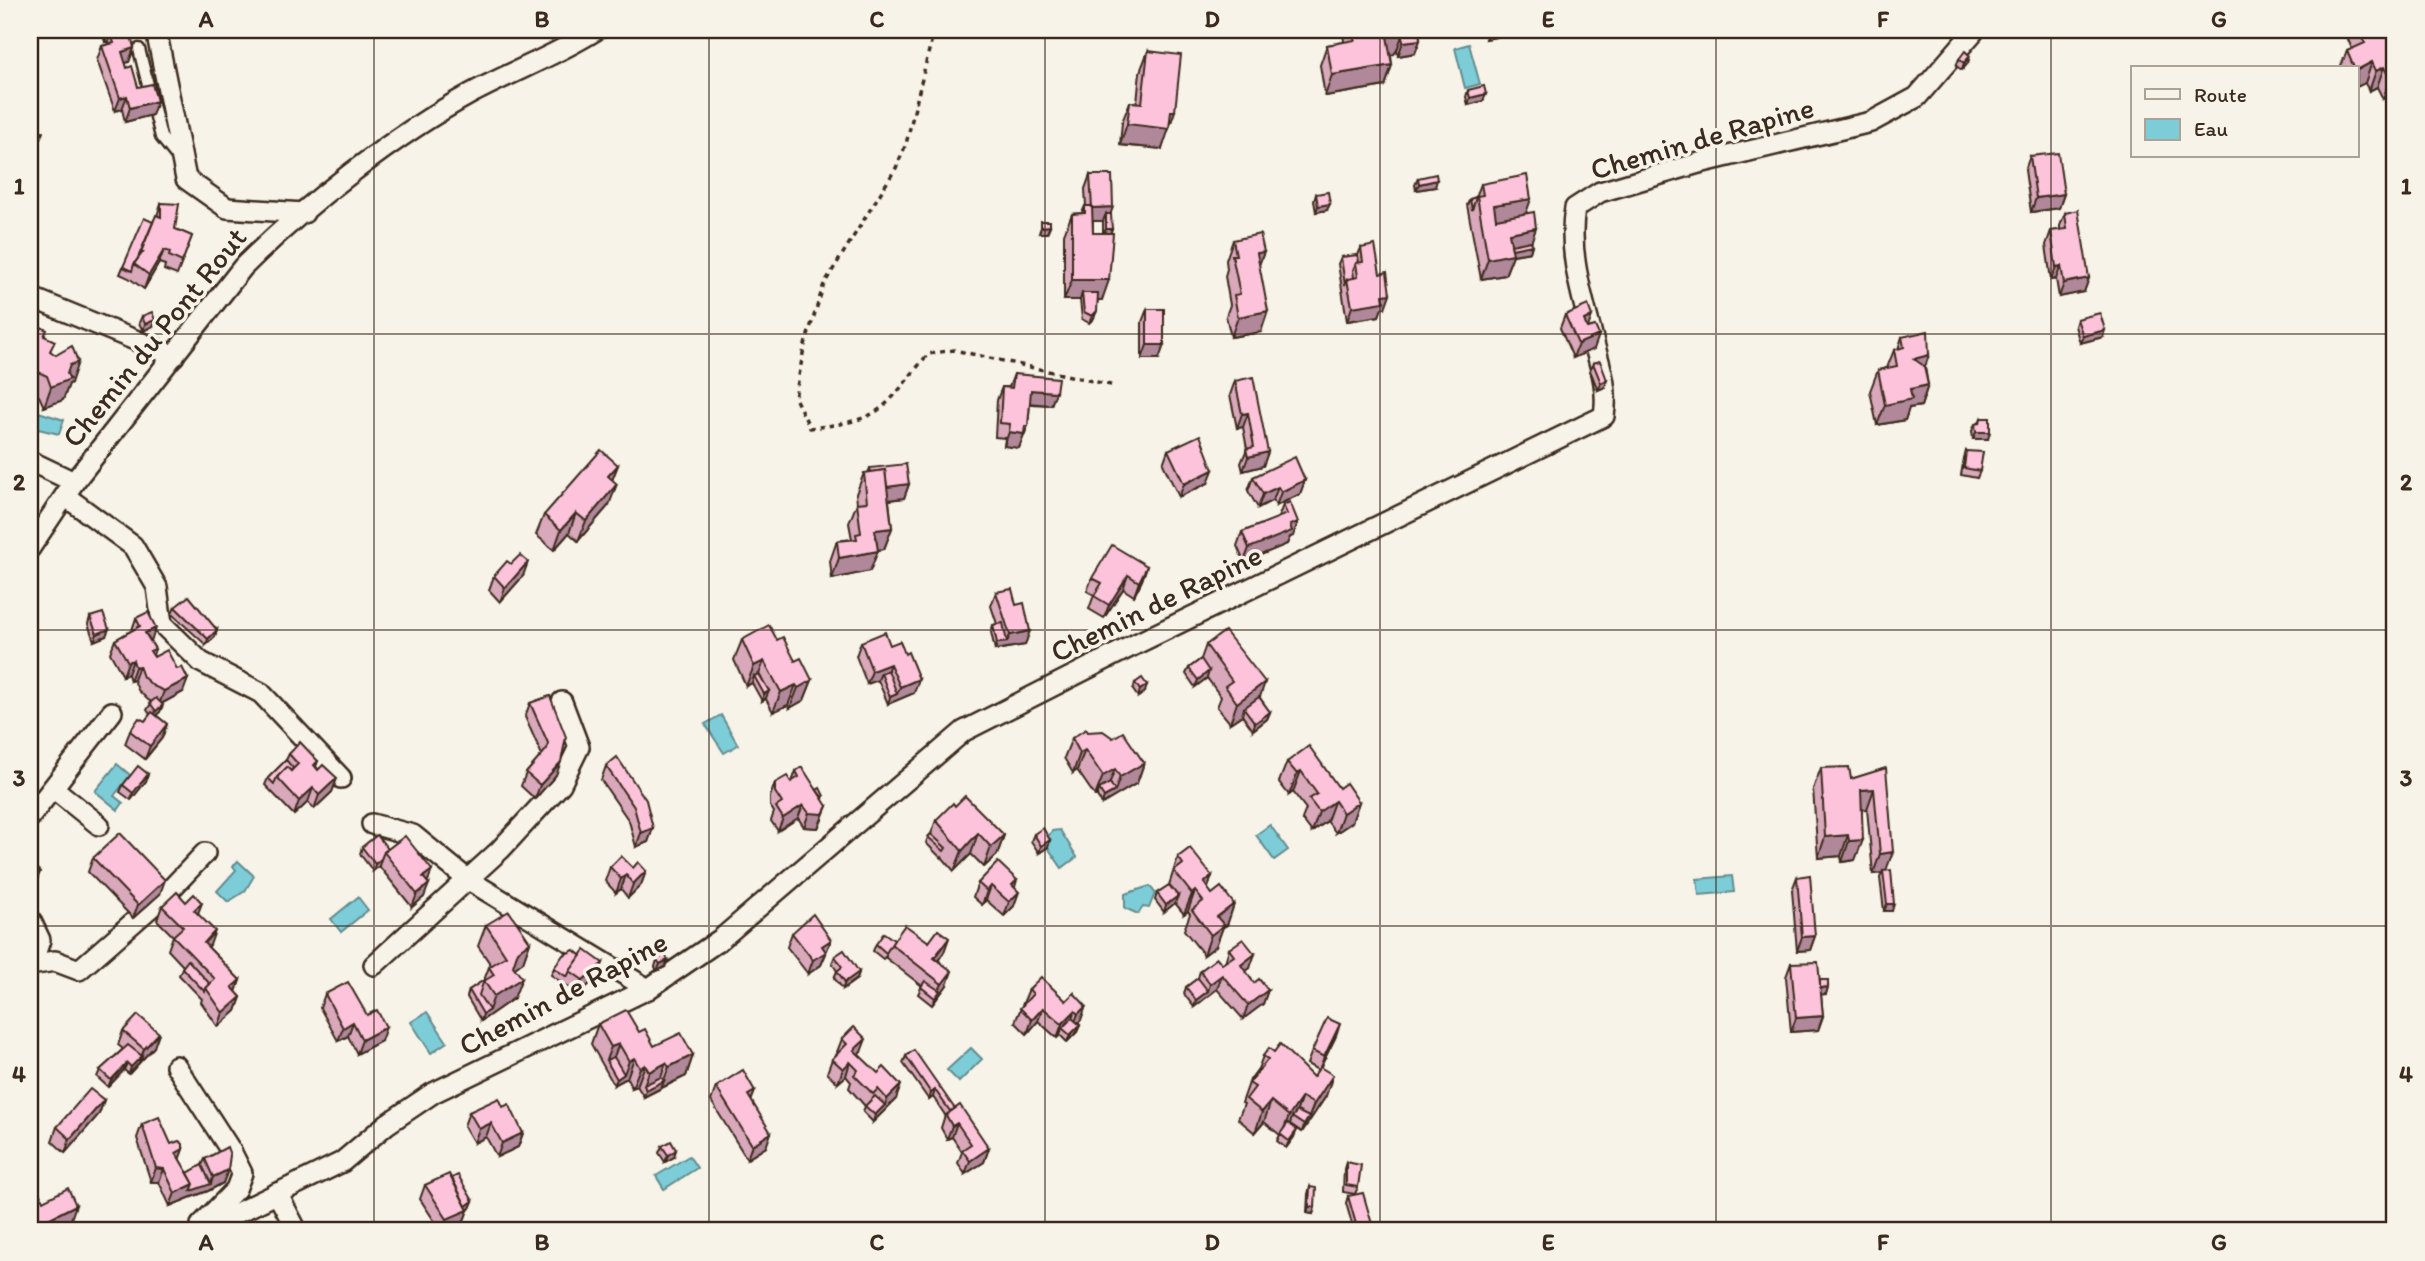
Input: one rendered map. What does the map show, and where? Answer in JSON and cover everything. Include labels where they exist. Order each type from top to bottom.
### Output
[{"type":"street","points":[[156,30],[186,179],[227,208],[304,213]]},
{"type":"street","name":"Chemin du Pont Rout","points":[[30,548],[69,489],[243,267],[304,213],[387,149],[471,94],[596,30]]},
{"type":"street","name":"Chemin de Rapine","points":[[198,1231],[342,1162],[387,1124],[433,1093],[648,989],[721,939],[964,732],[1134,645],[1604,416],[1608,395],[1576,272],[1572,229],[1575,208],[1600,192],[1699,163],[1871,122],[1917,97],[1975,30]]},
{"type":"street","points":[[30,297],[174,356]]},
{"type":"street","points":[[30,461],[69,489],[133,546],[157,587],[162,624],[201,662],[261,693],[341,778]]},
{"type":"street","points":[[374,965],[500,850],[561,783],[579,747],[562,702]]},
{"type":"street","points":[[30,817],[112,712]]},
{"type":"street","points":[[53,788],[99,825]]},
{"type":"street","points":[[372,824],[413,835],[467,879],[648,989]]},
{"type":"street","points":[[30,919],[40,940],[31,964],[55,961],[79,970],[167,893],[205,853]]},
{"type":"street","points":[[176,1066],[231,1151],[242,1173],[236,1189],[198,1231]]},
{"type":"street","points":[[277,1193],[297,1231]]},
{"type":"lane","points":[[139,49],[161,137],[183,163]]},
{"type":"path","points":[[934,30],[906,144],[896,168],[824,284],[803,348],[795,398],[810,428],[853,424],[882,411],[928,354],[954,350],[1115,386]]},
{"type":"water","points":[[1469,44],[1480,84],[1465,88],[1455,48]]},
{"type":"water","points":[[32,410],[64,420],[59,434],[30,427]]},
{"type":"water","points":[[721,715],[738,745],[724,753],[705,724]]},
{"type":"water","points":[[117,764],[130,775],[114,796],[123,803],[118,810],[95,791]]},
{"type":"water","points":[[1270,825],[1288,850],[1274,860],[1256,835]]},
{"type":"water","points":[[1060,830],[1077,857],[1062,868],[1044,842],[1052,831]]},
{"type":"water","points":[[238,861],[254,876],[245,891],[228,902],[217,891],[236,870],[233,866]]},
{"type":"water","points":[[1732,876],[1734,892],[1699,895],[1697,879]]},
{"type":"water","points":[[1150,886],[1155,893],[1149,908],[1143,907],[1138,914],[1125,908],[1125,894]]},
{"type":"water","points":[[358,897],[368,910],[341,932],[331,919]]},
{"type":"water","points":[[427,1012],[447,1042],[431,1053],[411,1022]]},
{"type":"water","points":[[971,1048],[982,1059],[959,1082],[947,1070]]},
{"type":"water","points":[[689,1156],[697,1168],[664,1189],[656,1176]]},
{"type":"building","points":[[106,30],[116,30],[117,32],[107,35]]},
{"type":"building","points":[[130,30],[134,48],[122,52],[127,68],[132,66],[138,87],[152,84],[157,101],[130,108],[127,96],[120,98],[102,46],[114,43],[111,34]]},
{"type":"building","points":[[1353,30],[1401,30],[1401,34],[1387,36],[1392,65],[1332,75],[1327,45],[1355,40]]},
{"type":"building","points":[[1401,30],[1419,30],[1420,40],[1403,42]]},
{"type":"building","points":[[2360,30],[2392,30],[2395,36],[2395,77],[2390,79],[2384,67],[2376,71],[2372,62],[2358,69],[2358,66],[2353,66],[2347,51],[2365,43]]},
{"type":"building","points":[[1148,51],[1181,55],[1175,111],[1171,111],[1169,129],[1127,124],[1130,102],[1142,103]]},
{"type":"building","points":[[1965,51],[1970,56],[1964,63],[1959,59]]},
{"type":"building","points":[[1484,86],[1486,94],[1470,98],[1468,90]]},
{"type":"building","points":[[30,126],[43,132],[30,163]]},
{"type":"building","points":[[2058,153],[2064,194],[2036,198],[2030,156]]},
{"type":"building","points":[[1436,174],[1437,180],[1419,184],[1418,178]]},
{"type":"building","points":[[1090,175],[1112,175],[1113,207],[1092,208]]},
{"type":"building","points":[[1527,175],[1531,199],[1494,205],[1496,219],[1534,212],[1536,228],[1509,233],[1513,254],[1488,259],[1477,196],[1483,195],[1481,184]]},
{"type":"building","points":[[1328,192],[1330,204],[1318,206],[1316,194]]},
{"type":"building","points":[[1476,197],[1472,210],[1470,199]]},
{"type":"building","points":[[161,203],[179,204],[175,229],[192,236],[182,262],[169,256],[170,252],[164,250],[149,275],[134,264],[143,252],[156,215],[161,217]]},
{"type":"building","points":[[1085,206],[1092,206],[1093,233],[1113,233],[1109,280],[1072,280],[1072,214],[1085,213]]},
{"type":"building","points":[[2078,210],[2089,278],[2064,283],[2061,266],[2056,267],[2051,231],[2067,229],[2065,213]]},
{"type":"building","points":[[1106,214],[1111,214],[1112,229],[1106,229]]},
{"type":"building","points":[[144,218],[153,222],[132,271],[123,267]]},
{"type":"building","points":[[1041,221],[1050,221],[1050,226],[1041,227]]},
{"type":"building","points":[[1260,234],[1264,252],[1257,253],[1268,311],[1238,317],[1234,295],[1240,294],[1232,255],[1236,255],[1233,240]]},
{"type":"building","points":[[1531,241],[1532,245],[1512,249],[1511,245]]},
{"type":"building","points":[[1375,245],[1380,274],[1387,272],[1390,294],[1383,295],[1384,302],[1352,307],[1347,279],[1358,277],[1356,263],[1363,262],[1361,248]]},
{"type":"building","points":[[1358,255],[1359,262],[1353,270],[1354,278],[1347,279],[1345,285],[1341,257]]},
{"type":"building","points":[[1082,293],[1098,293],[1097,311],[1092,316],[1084,312]]},
{"type":"building","points":[[1588,305],[1592,316],[1584,320],[1587,328],[1595,326],[1599,335],[1578,344],[1565,315]]},
{"type":"building","points":[[1147,309],[1164,309],[1164,345],[1147,345]]},
{"type":"building","points":[[152,312],[155,320],[145,324],[142,316]]},
{"type":"building","points":[[2100,313],[2105,330],[2083,336],[2077,319]]},
{"type":"building","points":[[39,326],[47,330],[44,336],[55,341],[50,351],[56,355],[72,346],[78,362],[70,365],[67,374],[70,379],[51,387],[47,376],[34,370],[34,366],[30,364],[30,343]]},
{"type":"building","points":[[1928,331],[1929,355],[1914,359],[1924,366],[1928,385],[1910,389],[1912,399],[1885,405],[1878,370],[1897,366],[1894,350],[1904,347],[1902,337]]},
{"type":"building","points":[[1600,361],[1607,380],[1601,383],[1593,363]]},
{"type":"building","points":[[1014,374],[1058,378],[1056,392],[1031,390],[1028,426],[1025,426],[1024,434],[1009,432],[1010,424],[1000,423],[1002,387],[1012,388]]},
{"type":"building","points":[[1253,377],[1268,452],[1248,457],[1246,449],[1254,447],[1248,413],[1242,414],[1235,381]]},
{"type":"building","points":[[1981,418],[1990,418],[1990,432],[1976,432],[1975,424],[1980,423]]},
{"type":"building","points":[[1200,435],[1213,470],[1184,484],[1168,450]]},
{"type":"building","points":[[601,450],[618,465],[608,476],[617,484],[586,521],[576,513],[561,530],[544,515]]},
{"type":"building","points":[[1966,451],[1983,452],[1980,471],[1964,468]]},
{"type":"building","points":[[1295,457],[1305,480],[1281,492],[1278,487],[1263,494],[1253,477]]},
{"type":"building","points":[[906,464],[909,484],[887,487],[885,470],[871,472],[870,468]]},
{"type":"building","points":[[885,470],[892,528],[875,530],[878,551],[839,558],[837,541],[857,539],[856,534],[861,533],[857,503],[867,502],[864,473]]},
{"type":"building","points":[[1290,502],[1298,522],[1290,525],[1292,531],[1249,548],[1242,532],[1287,514],[1283,505]]},
{"type":"building","points":[[1112,545],[1147,566],[1139,582],[1128,575],[1109,605],[1094,596],[1102,583],[1092,578]]},
{"type":"building","points":[[520,555],[528,562],[505,588],[494,576],[507,561],[511,564]]},
{"type":"building","points":[[1012,589],[1016,605],[1024,603],[1030,631],[1010,635],[996,592]]},
{"type":"building","points":[[189,596],[217,630],[208,639],[175,607]]},
{"type":"building","points":[[148,612],[156,628],[145,633],[155,649],[150,651],[154,657],[167,650],[177,669],[182,667],[188,679],[164,691],[143,677],[139,666],[135,667],[133,660],[128,662],[115,640],[140,626],[136,618]]},
{"type":"building","points":[[103,613],[109,629],[97,634],[90,617]]},
{"type":"building","points":[[1003,623],[1007,642],[997,643],[993,625]]},
{"type":"building","points":[[769,625],[777,640],[783,637],[795,661],[801,658],[812,680],[798,688],[796,685],[781,692],[764,661],[754,666],[742,640]]},
{"type":"building","points":[[1225,631],[1265,682],[1237,703],[1225,686],[1232,681],[1206,645]]},
{"type":"building","points":[[885,632],[890,645],[900,641],[905,654],[908,652],[919,679],[900,687],[890,664],[872,671],[861,642]]},
{"type":"building","points":[[1201,659],[1209,671],[1198,680],[1189,668]]},
{"type":"building","points":[[888,670],[897,694],[890,697],[881,673]]},
{"type":"building","points":[[759,674],[769,691],[764,694],[754,676]]},
{"type":"building","points":[[1142,678],[1147,685],[1140,690],[1135,683]]},
{"type":"building","points":[[550,696],[566,737],[561,762],[540,785],[526,773],[547,749],[548,743],[530,703]]},
{"type":"building","points":[[1259,697],[1270,712],[1255,723],[1244,708]]},
{"type":"building","points":[[156,698],[163,705],[156,711],[150,703]]},
{"type":"building","points":[[152,712],[167,724],[150,746],[130,731],[139,718],[145,721]]},
{"type":"building","points":[[1086,729],[1088,732],[1103,731],[1113,738],[1123,732],[1144,763],[1120,777],[1115,769],[1103,776],[1085,750],[1080,753],[1072,738]]},
{"type":"building","points":[[300,742],[318,761],[314,765],[318,770],[323,765],[337,778],[319,795],[313,788],[299,801],[277,777],[287,767],[291,771],[298,764],[289,754]]},
{"type":"building","points":[[1309,746],[1339,788],[1346,783],[1359,802],[1343,813],[1335,801],[1319,812],[1309,799],[1317,794],[1301,771],[1297,774],[1287,762]]},
{"type":"building","points":[[617,757],[646,800],[653,828],[641,833],[634,807],[606,766]]},
{"type":"building","points":[[286,760],[293,768],[291,771],[287,767],[274,784],[268,778]]},
{"type":"building","points":[[138,766],[148,774],[133,793],[123,785]]},
{"type":"building","points":[[802,767],[827,806],[823,814],[809,813],[803,805],[783,818],[776,807],[782,803],[775,792],[775,783],[787,776],[791,782],[799,777],[796,771]]},
{"type":"building","points":[[1849,767],[1851,779],[1886,768],[1893,852],[1880,854],[1874,789],[1861,790],[1863,840],[1849,841],[1848,835],[1825,837],[1821,768]]},
{"type":"building","points":[[1110,783],[1115,791],[1104,797],[1099,789]]},
{"type":"building","points":[[965,796],[1004,835],[991,847],[978,833],[962,851],[936,820],[953,803],[955,806]]},
{"type":"building","points":[[1043,828],[1050,840],[1041,846],[1034,834]]},
{"type":"building","points":[[120,833],[165,880],[138,905],[93,858]]},
{"type":"building","points":[[931,834],[946,848],[944,851],[928,837]]},
{"type":"building","points":[[377,835],[388,849],[375,864],[362,847]]},
{"type":"building","points":[[405,836],[432,870],[423,877],[429,884],[417,894],[384,852]]},
{"type":"building","points":[[1190,848],[1212,876],[1204,883],[1212,894],[1221,887],[1234,904],[1217,917],[1224,925],[1211,935],[1192,910],[1203,901],[1195,891],[1192,894],[1174,871],[1183,864],[1178,857]]},
{"type":"building","points":[[621,856],[633,868],[638,862],[646,871],[633,884],[626,875],[621,879],[610,867]]},
{"type":"building","points":[[30,861],[40,872],[30,881]]},
{"type":"building","points":[[998,862],[1017,880],[1012,885],[1019,892],[1009,902],[991,886],[987,891],[978,883]]},
{"type":"building","points":[[1891,870],[1894,904],[1887,904],[1883,871]]},
{"type":"building","points":[[1810,875],[1815,936],[1802,937],[1797,877]]},
{"type":"building","points":[[1169,885],[1178,896],[1166,905],[1157,893]]},
{"type":"building","points":[[177,892],[186,902],[194,894],[202,903],[194,910],[215,931],[204,943],[240,980],[232,987],[241,997],[223,1013],[206,988],[215,979],[173,936],[183,927],[162,906]]},
{"type":"building","points":[[509,911],[530,942],[518,951],[513,966],[522,978],[494,996],[484,981],[494,975],[489,967],[506,956],[486,925]]},
{"type":"building","points":[[813,914],[831,940],[822,946],[826,952],[813,960],[792,933]]},
{"type":"building","points":[[905,925],[929,942],[938,930],[949,938],[934,958],[952,971],[942,984],[891,944]]},
{"type":"building","points":[[884,933],[894,940],[886,953],[876,944]]},
{"type":"building","points":[[1243,939],[1255,954],[1241,965],[1254,983],[1259,979],[1268,990],[1248,1005],[1222,975],[1210,984],[1200,971],[1217,958],[1222,964],[1234,956],[1229,949]]},
{"type":"building","points":[[574,950],[581,956],[567,977],[554,968],[563,955]]},
{"type":"building","points":[[585,950],[603,963],[583,980],[570,971]]},
{"type":"building","points":[[844,950],[859,972],[845,982],[837,971],[842,967],[835,956]]},
{"type":"building","points":[[665,954],[668,960],[660,964],[657,960]]},
{"type":"building","points":[[188,960],[210,984],[205,992],[182,968]]},
{"type":"building","points":[[1818,962],[1823,1016],[1796,1018],[1791,963]]},
{"type":"building","points":[[1041,977],[1066,1001],[1074,993],[1086,1006],[1078,1014],[1075,1011],[1062,1024],[1043,1008],[1032,1020],[1020,1008],[1033,994],[1029,989]]},
{"type":"building","points":[[1198,978],[1208,991],[1196,1000],[1186,987]]},
{"type":"building","points":[[484,980],[479,995],[489,1010],[483,1014],[469,990]]},
{"type":"building","points":[[1820,980],[1828,980],[1828,987],[1820,988]]},
{"type":"building","points":[[925,981],[940,991],[935,998],[921,987]]},
{"type":"building","points":[[348,982],[367,1015],[377,1010],[386,1027],[362,1040],[353,1022],[343,1028],[325,994]]},
{"type":"building","points":[[626,1010],[639,1032],[645,1029],[654,1046],[681,1033],[693,1055],[669,1067],[666,1063],[649,1072],[645,1065],[640,1068],[634,1058],[629,1061],[619,1044],[611,1047],[598,1024]]},
{"type":"building","points":[[138,1015],[159,1033],[144,1049],[123,1031]]},
{"type":"building","points":[[1072,1018],[1080,1025],[1070,1035],[1062,1028]]},
{"type":"building","points":[[1327,1018],[1340,1024],[1324,1057],[1312,1051]]},
{"type":"building","points":[[854,1027],[866,1039],[854,1050],[878,1073],[884,1067],[901,1085],[887,1099],[878,1089],[873,1094],[854,1075],[858,1070],[850,1062],[843,1069],[832,1059],[847,1044],[842,1039]]},
{"type":"building","points":[[1280,1044],[1313,1077],[1320,1067],[1333,1075],[1314,1104],[1302,1097],[1289,1116],[1271,1101],[1262,1112],[1246,1099],[1255,1087],[1249,1083],[1268,1059],[1263,1056],[1269,1048],[1274,1052]]},
{"type":"building","points":[[128,1045],[142,1056],[131,1067],[127,1063],[111,1080],[100,1070]]},
{"type":"building","points":[[914,1050],[955,1109],[950,1111],[935,1090],[931,1093],[906,1056]]},
{"type":"building","points":[[614,1057],[624,1074],[617,1079],[606,1060]]},
{"type":"building","points":[[743,1070],[755,1091],[748,1095],[771,1133],[752,1145],[716,1087]]},
{"type":"building","points":[[661,1077],[664,1081],[646,1090],[644,1085]]},
{"type":"building","points":[[90,1089],[104,1100],[70,1139],[57,1127]]},
{"type":"building","points":[[875,1096],[885,1105],[875,1115],[865,1106]]},
{"type":"building","points":[[499,1098],[503,1107],[509,1104],[523,1133],[502,1143],[491,1123],[479,1129],[469,1112]]},
{"type":"building","points":[[960,1105],[989,1148],[970,1161],[962,1150],[971,1144],[957,1123],[952,1126],[946,1115]]},
{"type":"building","points":[[1297,1111],[1309,1117],[1304,1125],[1292,1117]]},
{"type":"building","points":[[159,1117],[171,1144],[179,1141],[183,1144],[183,1149],[176,1153],[194,1184],[175,1193],[164,1169],[156,1168],[142,1124]]},
{"type":"building","points":[[1288,1123],[1297,1130],[1289,1141],[1280,1134]]},
{"type":"building","points":[[671,1141],[676,1150],[668,1155],[662,1146]]},
{"type":"building","points":[[227,1147],[230,1155],[228,1170],[213,1177],[205,1159]]},
{"type":"building","points":[[1346,1162],[1361,1165],[1358,1187],[1346,1185]]},
{"type":"building","points":[[202,1165],[211,1184],[191,1191],[194,1184],[188,1173]]},
{"type":"building","points":[[449,1174],[468,1210],[447,1219],[425,1185]]},
{"type":"building","points":[[458,1175],[473,1201],[466,1206],[452,1178]]},
{"type":"building","points":[[36,1186],[43,1201],[68,1188],[76,1205],[48,1219],[53,1229],[48,1231],[30,1231],[30,1189]]},
{"type":"building","points":[[1310,1187],[1316,1188],[1315,1207],[1309,1207]]},
{"type":"building","points":[[1363,1193],[1374,1231],[1358,1231],[1348,1196]]},
{"type":"building","points":[[479,1222],[483,1231],[459,1231]]}]
